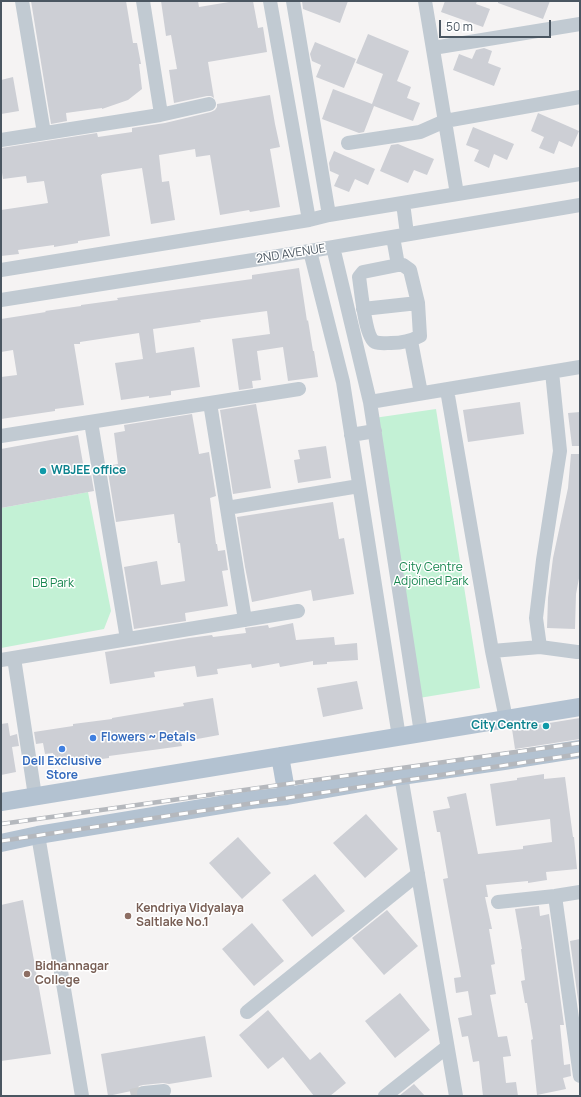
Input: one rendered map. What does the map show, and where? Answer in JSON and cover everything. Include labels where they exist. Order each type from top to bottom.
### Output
[{"type":"main road","points":[[1,802],[580,707]]},
{"type":"main road","points":[[1,843],[38,835],[251,800],[287,796],[401,776],[580,749]]},
{"type":"main road","points":[[280,756],[287,796]]},
{"type":"street","points":[[22,1],[44,133]]},
{"type":"street","points":[[143,1],[161,114]]},
{"type":"street","points":[[270,1],[309,220]]},
{"type":"street","points":[[293,1],[329,215]]},
{"type":"street","points":[[424,1],[457,194]]},
{"type":"street","points":[[433,48],[580,24]]},
{"type":"street","points":[[348,144],[420,132],[445,121],[580,97]]},
{"type":"street","points":[[1,140],[161,114],[209,104]]},
{"type":"street","points":[[1,270],[580,174]]},
{"type":"street","points":[[403,203],[407,234]]},
{"type":"street","name":"2ND AVENUE","points":[[1,300],[310,251],[580,205]]},
{"type":"street","points":[[393,236],[398,265]]},
{"type":"street","points":[[333,247],[370,402],[421,733]]},
{"type":"street","points":[[310,251],[343,382],[399,737]]},
{"type":"street","points":[[403,265],[410,270],[418,303],[420,336],[411,341],[381,344],[374,342],[370,337],[363,310],[359,277],[363,272],[403,265]]},
{"type":"street","points":[[363,310],[418,303]]},
{"type":"street","points":[[411,341],[421,393]]},
{"type":"street","points":[[370,402],[580,366]]},
{"type":"street","points":[[540,647],[536,618],[543,560],[560,451],[552,372]]},
{"type":"street","points":[[1,436],[299,389]]},
{"type":"street","points":[[447,390],[492,652],[506,719]]},
{"type":"street","points":[[210,403],[245,620]]},
{"type":"street","points":[[91,422],[127,639]]},
{"type":"street","points":[[351,435],[375,431]]},
{"type":"street","points":[[227,508],[359,486]]},
{"type":"street","points":[[36,796],[8,659],[298,611]]},
{"type":"street","points":[[492,652],[540,647],[580,652]]},
{"type":"street","points":[[401,776],[456,1096]]},
{"type":"street","points":[[38,835],[82,1096]]},
{"type":"street","points":[[247,1012],[418,874]]},
{"type":"street","points":[[498,902],[580,892]]},
{"type":"street","points":[[555,896],[580,1076]]},
{"type":"street","points":[[385,1096],[447,1047]]},
{"type":"street","points":[[144,1093],[164,1092]]},
{"type":"green space","name":"City Centre Adjoined Park","points":[[436,409],[480,688],[419,698],[374,418]]},
{"type":"green space","name":"DB Park","points":[[88,492],[111,611],[104,629],[1,648],[1,508]]},
{"type":"building","points":[[31,1],[126,1],[133,43],[137,43],[141,64],[139,64],[142,89],[128,100],[102,109],[66,113],[67,121],[51,124]]},
{"type":"building","points":[[161,1],[198,1],[199,7],[235,1],[253,1],[258,28],[263,27],[267,52],[208,62],[214,98],[207,96],[174,103],[169,70],[177,69],[171,35],[166,36]]},
{"type":"building","points":[[302,1],[348,1],[340,23],[303,9]]},
{"type":"building","points":[[445,1],[477,1],[476,4],[490,9],[483,27],[441,12]]},
{"type":"building","points":[[498,1],[550,1],[543,19],[498,3]]},
{"type":"building","points":[[368,34],[409,51],[397,81],[411,87],[407,98],[420,103],[413,121],[374,106],[364,132],[359,133],[322,119],[333,89],[372,104],[383,74],[356,63]]},
{"type":"building","points":[[315,42],[356,59],[344,88],[316,77],[321,65],[312,61],[310,54]]},
{"type":"building","points":[[484,48],[492,51],[488,63],[501,68],[494,86],[453,70],[459,54],[472,59],[476,50]]},
{"type":"building","points":[[13,77],[19,111],[1,114],[1,80]]},
{"type":"building","points":[[270,95],[280,147],[270,149],[280,207],[220,215],[210,155],[196,157],[195,149],[159,155],[162,182],[169,181],[175,220],[151,224],[142,168],[102,174],[110,236],[78,241],[78,243],[54,247],[54,245],[18,250],[19,254],[1,256],[1,210],[48,203],[44,181],[27,183],[26,176],[3,179],[1,148],[97,133],[98,137],[132,132],[132,128],[165,123],[211,112],[215,110],[217,104]]},
{"type":"building","points":[[538,113],[579,131],[572,147],[559,141],[554,154],[539,148],[544,137],[531,131]]},
{"type":"building","points":[[473,127],[514,144],[507,160],[494,154],[489,168],[474,161],[479,150],[466,145]]},
{"type":"building","points":[[398,144],[434,159],[427,175],[414,170],[408,183],[380,171],[391,145]]},
{"type":"building","points":[[334,151],[375,169],[368,185],[355,179],[349,192],[334,186],[339,175],[330,171],[329,163]]},
{"type":"building","points":[[299,268],[307,321],[308,320],[318,377],[288,381],[283,347],[257,351],[261,380],[252,381],[253,388],[239,390],[232,339],[270,334],[267,311],[200,320],[201,322],[153,329],[156,353],[194,347],[200,387],[171,391],[171,395],[121,400],[115,363],[143,359],[139,333],[80,342],[80,344],[74,344],[84,405],[1,419],[1,377],[17,375],[13,350],[1,352],[1,319],[118,300],[117,298],[252,279],[252,275]]},
{"type":"building","points":[[520,402],[524,434],[468,442],[463,410]]},
{"type":"building","points":[[256,404],[271,488],[233,494],[220,410]]},
{"type":"building","points":[[580,412],[580,446],[572,446],[568,413]]},
{"type":"building","points":[[192,414],[199,454],[209,452],[216,496],[210,498],[218,551],[225,550],[228,570],[222,571],[228,606],[185,613],[186,621],[134,629],[124,567],[157,561],[161,585],[185,581],[180,543],[178,543],[174,514],[116,522],[107,466],[118,464],[114,433],[125,431],[124,425]]},
{"type":"building","name":"WBJEE office","points":[[78,435],[84,469],[90,468],[94,491],[1,508],[1,449]]},
{"type":"building","points":[[326,446],[331,478],[298,483],[294,460],[300,459],[298,450]]},
{"type":"building","points":[[571,454],[580,454],[580,573],[576,594],[575,629],[547,628],[548,598],[553,558],[568,488]]},
{"type":"building","points":[[333,502],[339,539],[344,538],[354,594],[313,601],[311,590],[252,602],[237,517]]},
{"type":"building","points":[[293,623],[296,640],[334,637],[335,645],[357,643],[358,660],[327,662],[327,664],[313,665],[313,661],[280,667],[279,663],[252,668],[251,664],[217,669],[218,674],[197,677],[195,666],[154,672],[155,677],[110,684],[105,652],[189,638],[246,633],[245,628],[268,625],[269,628]]},
{"type":"building","points":[[357,681],[363,709],[323,717],[317,688]]},
{"type":"building","points":[[213,698],[219,735],[181,742],[182,746],[109,756],[109,758],[87,761],[86,758],[55,763],[53,753],[45,754],[43,743],[36,744],[34,732],[73,726],[73,724],[112,719],[184,706],[183,703]]},
{"type":"building","points":[[580,718],[580,739],[515,749],[512,729]]},
{"type":"building","points":[[8,723],[10,736],[17,734],[19,746],[12,747],[16,772],[1,775],[1,724]]},
{"type":"building","points":[[544,774],[544,779],[565,777],[577,869],[546,872],[547,880],[528,883],[528,881],[486,885],[488,897],[485,897],[492,929],[489,929],[495,964],[491,965],[496,994],[490,995],[498,1037],[507,1036],[511,1056],[503,1057],[506,1083],[516,1082],[518,1096],[483,1096],[479,1061],[473,1062],[468,1036],[462,1037],[458,1018],[472,1015],[468,991],[456,993],[454,978],[461,977],[443,879],[448,878],[440,832],[437,832],[433,811],[450,808],[447,797],[466,793],[478,854],[523,849],[523,846],[552,842],[550,819],[496,826],[490,784]]},
{"type":"building","points":[[366,814],[398,849],[365,878],[333,843]]},
{"type":"building","points":[[238,837],[271,873],[242,899],[209,863]]},
{"type":"building","points":[[315,874],[345,911],[312,937],[282,900]]},
{"type":"building","points":[[23,900],[51,1054],[1,1061],[1,905]]},
{"type":"building","points":[[539,906],[540,916],[549,914],[564,1025],[560,1025],[564,1065],[570,1064],[571,1076],[563,1078],[566,1089],[537,1095],[531,1040],[533,1039],[527,1003],[525,1003],[521,981],[525,980],[522,949],[515,909]]},
{"type":"building","points":[[387,910],[418,946],[384,975],[352,938]]},
{"type":"building","points":[[252,923],[284,961],[254,986],[222,949]]},
{"type":"building","points":[[580,939],[580,1014],[570,941]]},
{"type":"building","points":[[400,993],[430,1030],[395,1058],[365,1021]]},
{"type":"building","points":[[268,1010],[310,1060],[320,1052],[346,1083],[330,1096],[314,1096],[283,1057],[268,1069],[239,1035]]},
{"type":"building","points":[[205,1036],[212,1077],[169,1084],[163,1083],[143,1085],[139,1086],[136,1091],[108,1096],[101,1054]]},
{"type":"building","points":[[414,1084],[425,1096],[399,1096]]},
{"type":"tunnel","points":[[131,1096],[144,1093]]},
{"type":"railway","points":[[1,824],[580,743]]},
{"type":"railway","points":[[1,841],[580,754]]},
{"type":"place","name":"WBJEE office","points":[[43,471]]},
{"type":"place","name":"City Centre","points":[[546,726]]},
{"type":"place","name":"Flowers ~ Petals","points":[[93,738]]},
{"type":"place","name":"Dell Exclusive Store","points":[[62,749]]},
{"type":"place","name":"Kendriya Vidyalaya Saltlake No.1","points":[[128,916]]},
{"type":"place","name":"Bidhannagar College","points":[[27,974]]}]
